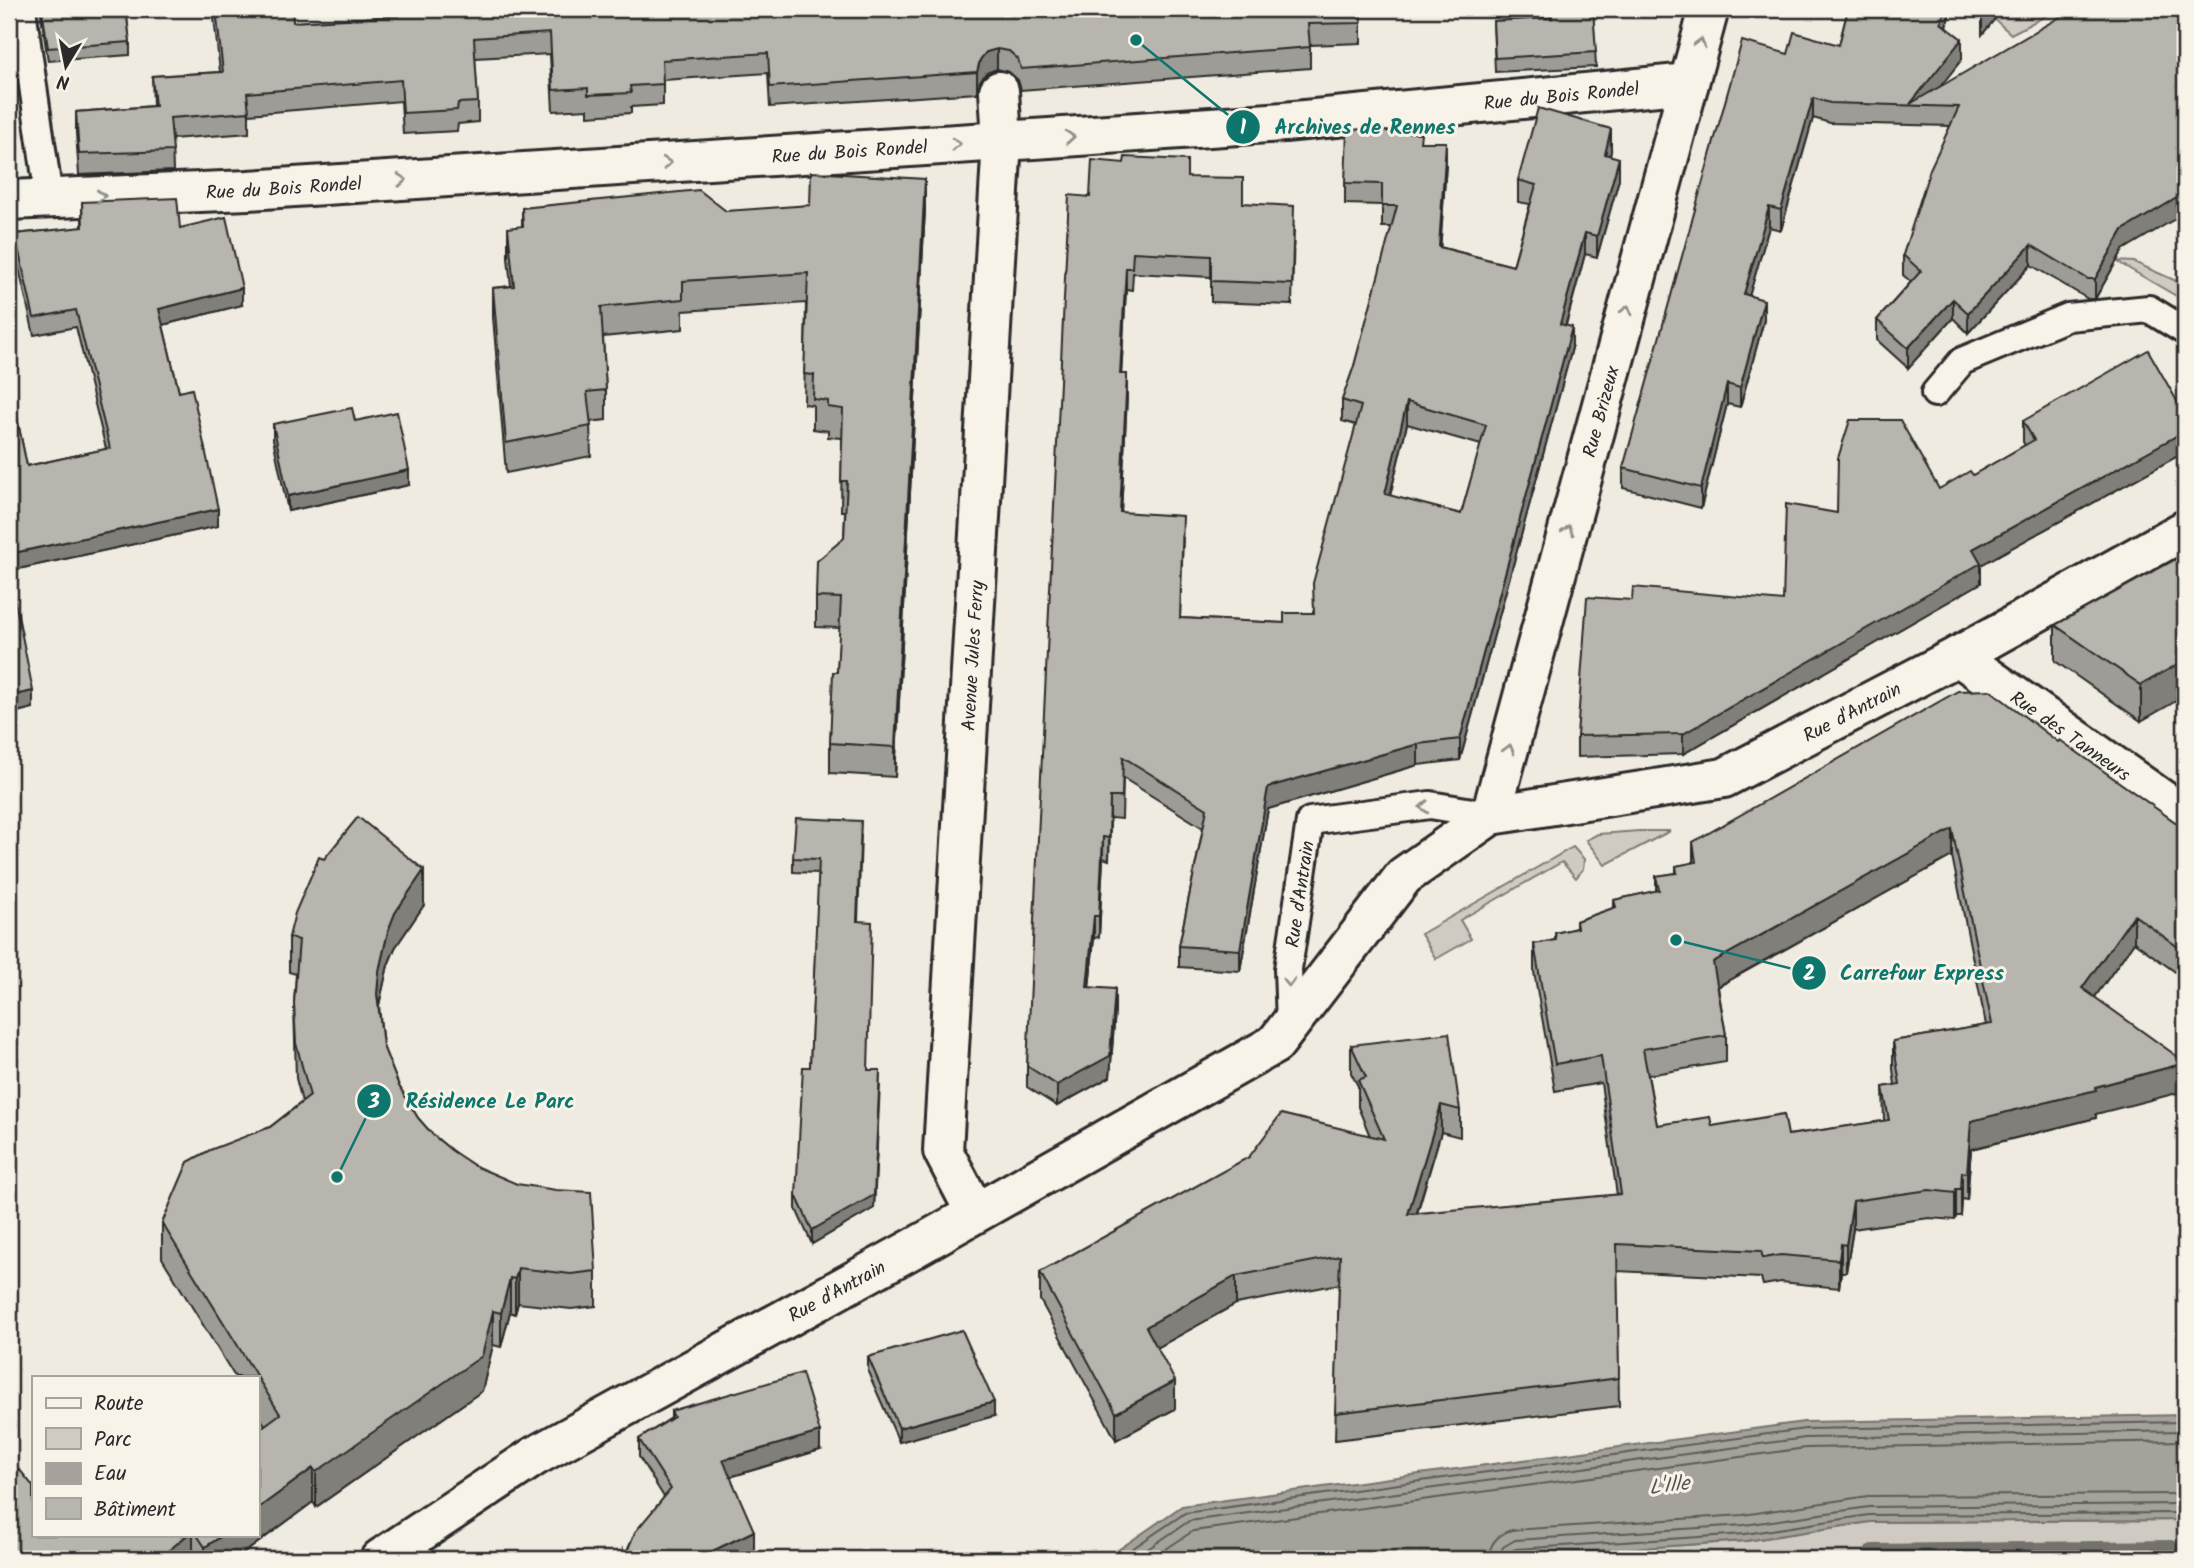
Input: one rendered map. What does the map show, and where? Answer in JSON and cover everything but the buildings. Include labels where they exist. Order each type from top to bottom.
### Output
[{"type":"street","name":"Rue Brizeux","points":[[1491,816],[1709,9]]},
{"type":"street","name":"Rue du Bois Rondel","points":[[9,201],[248,190],[1284,122],[1689,83]]},
{"type":"street","name":"Avenue Jules Ferry","points":[[975,1212],[943,1151],[1002,140],[999,91]]},
{"type":"street","name":"Rue d'Antrain","points":[[380,1559],[535,1456],[1275,1044],[1404,876],[1491,816],[1724,778],[1958,656],[2185,530]]},
{"type":"street","name":"Rue des Tanneurs","points":[[1958,656],[2185,816]]},
{"type":"lane","points":[[22,9],[49,198]]},
{"type":"lane","points":[[1935,393],[1962,361],[2068,317],[2149,309],[2185,331]]},
{"type":"lane","name":"Rue d'Antrain","points":[[1290,1023],[1289,969],[1310,821],[1430,805],[1491,816]]},
{"type":"green space","points":[[2002,9],[2059,9],[2011,34],[1994,19]]},
{"type":"green space","points":[[2116,261],[2134,262],[2185,285],[2185,301]]},
{"type":"green space","points":[[1670,831],[1605,865],[1586,840],[1598,834]]},
{"type":"green space","points":[[1573,847],[1584,859],[1583,869],[1576,878],[1562,862],[1460,920],[1471,939],[1436,959],[1421,934]]},
{"type":"green space","points":[[2185,1520],[2185,1559],[1474,1559],[1746,1541],[1870,1522]]},
{"type":"water","name":"L'Ille","points":[[2185,1415],[2185,1520],[1870,1522],[1746,1541],[1474,1559],[1105,1559],[1182,1506],[1804,1422]]},
{"type":"waterway","points":[[1872,1551],[2171,1547],[2172,1559]]},
{"type":"place","name":"Archives de Rennes","points":[[1136,40]]},
{"type":"place","name":"Carrefour Express","points":[[1676,940]]},
{"type":"place","name":"Résidence Le Parc","points":[[337,1177]]}]
